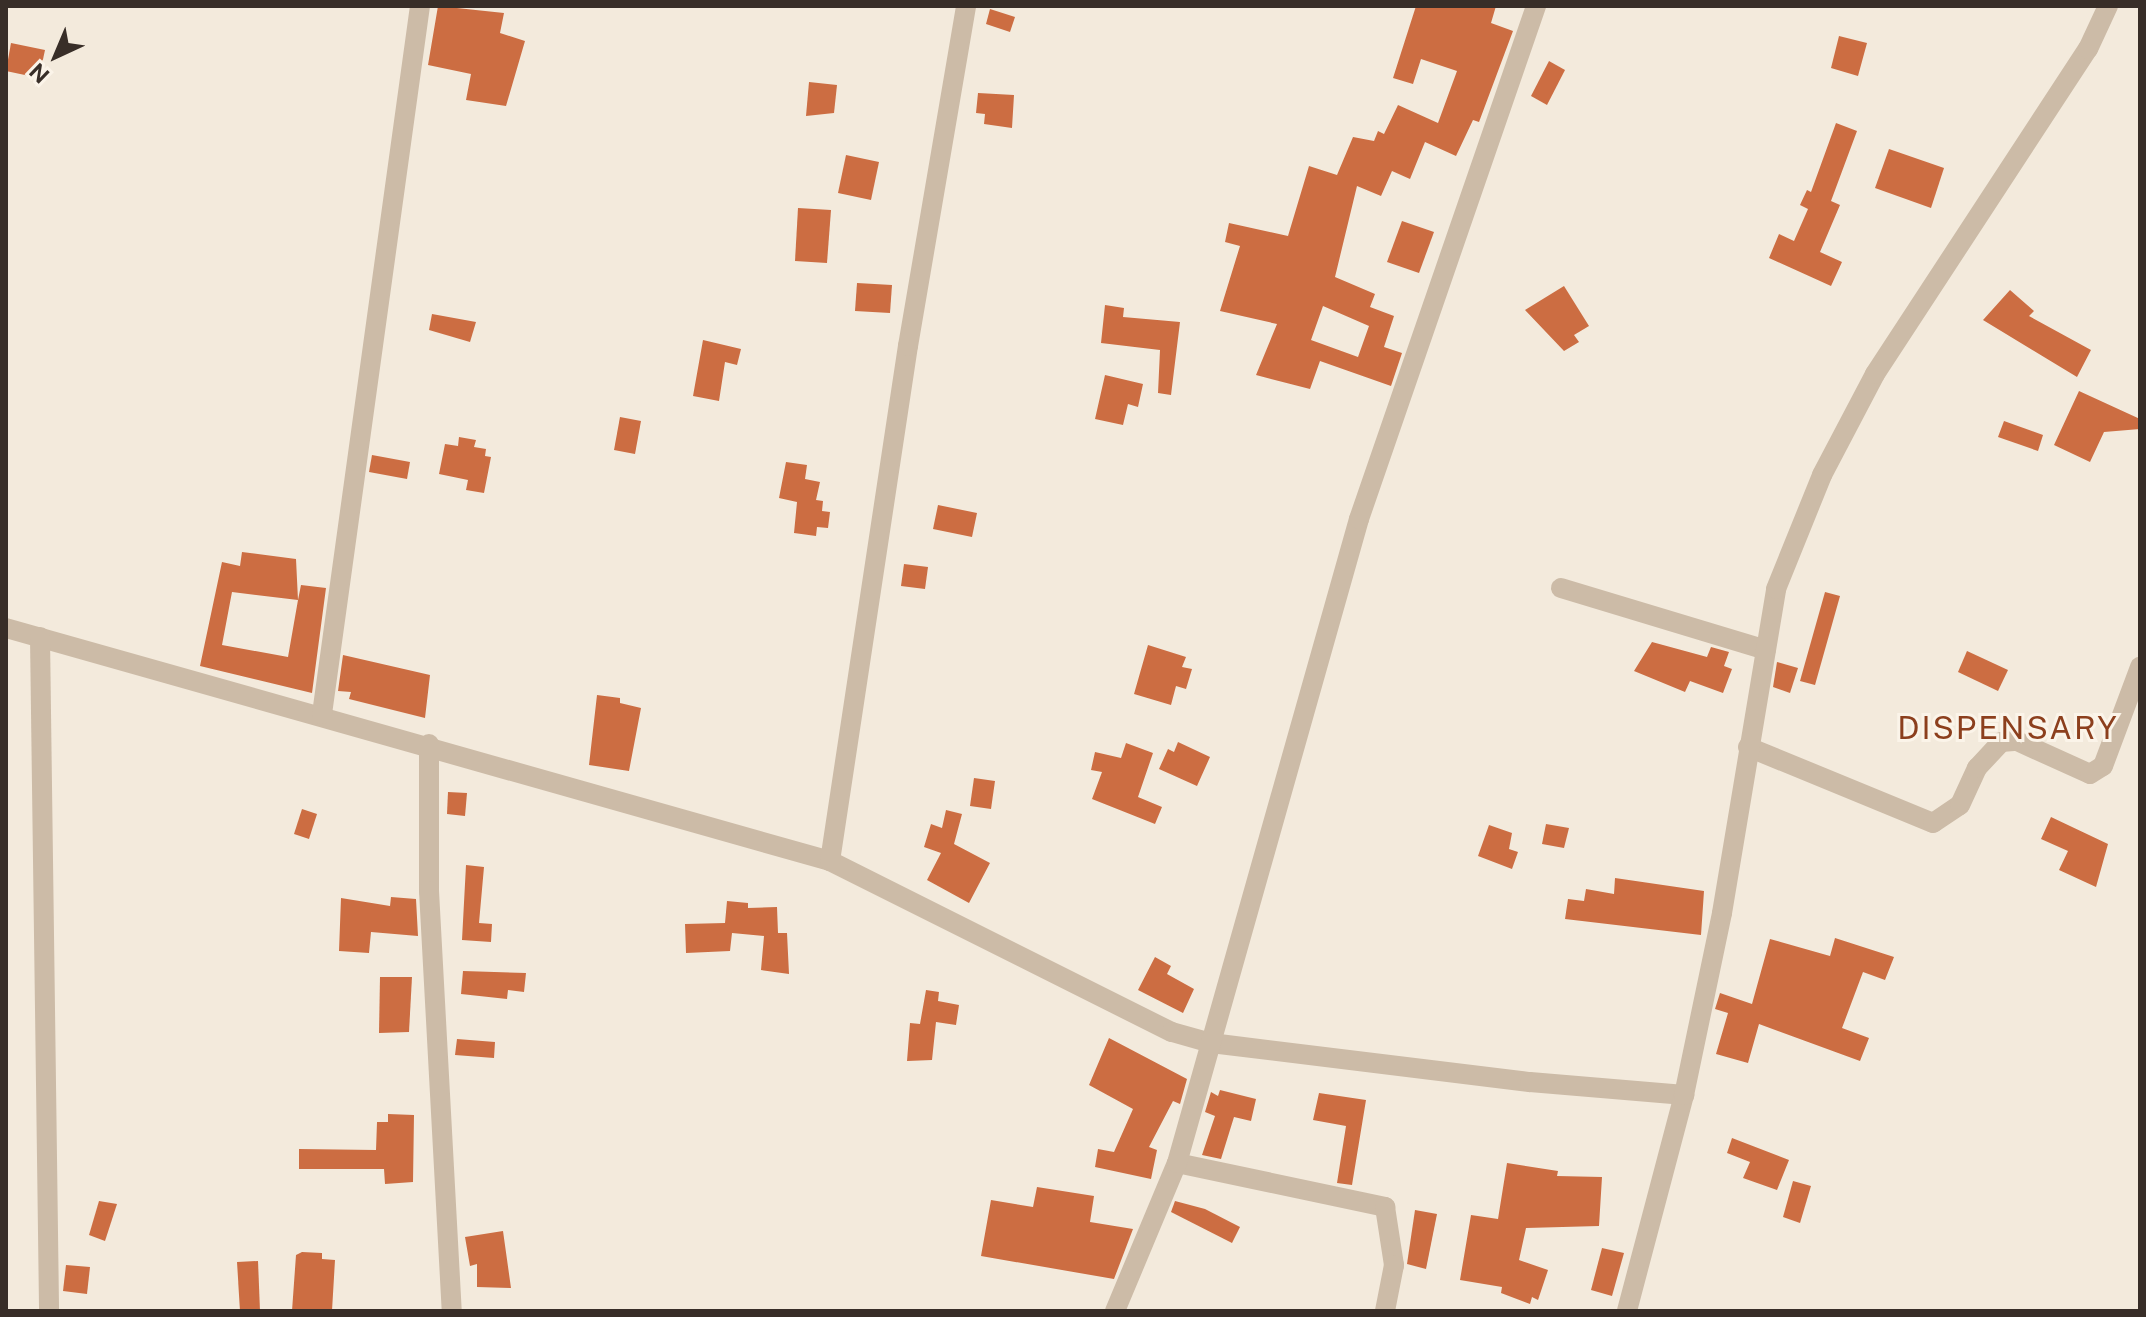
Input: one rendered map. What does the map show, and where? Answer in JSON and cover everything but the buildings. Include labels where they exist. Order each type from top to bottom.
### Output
[{"type":"street","points":[[322,714],[420,6]]},
{"type":"street","points":[[830,861],[908,346],[966,6]]},
{"type":"street","points":[[1115,1311],[1177,1163],[1359,519],[1536,6]]},
{"type":"street","points":[[1627,1311],[1684,1095],[1722,913],[1776,589],[1844,430],[1875,374],[2088,49],[2108,6]]},
{"type":"street","points":[[1561,588],[1766,650]]},
{"type":"street","points":[[6,628],[429,744],[830,861],[1172,1032],[1211,1043],[1530,1082],[1684,1095]]},
{"type":"street","points":[[40,637],[49,1311]]},
{"type":"street","points":[[1748,747],[1933,823],[1960,805],[1977,768],[2001,742],[2017,741],[2090,774],[2103,766],[2140,667]]},
{"type":"street","points":[[429,744],[429,891],[452,1311]]},
{"type":"street","points":[[1177,1163],[1385,1207],[1392,1228],[1394,1265],[1385,1311]]},
{"type":"district","name":"DISPENSARY","points":[[2008,728]]}]
